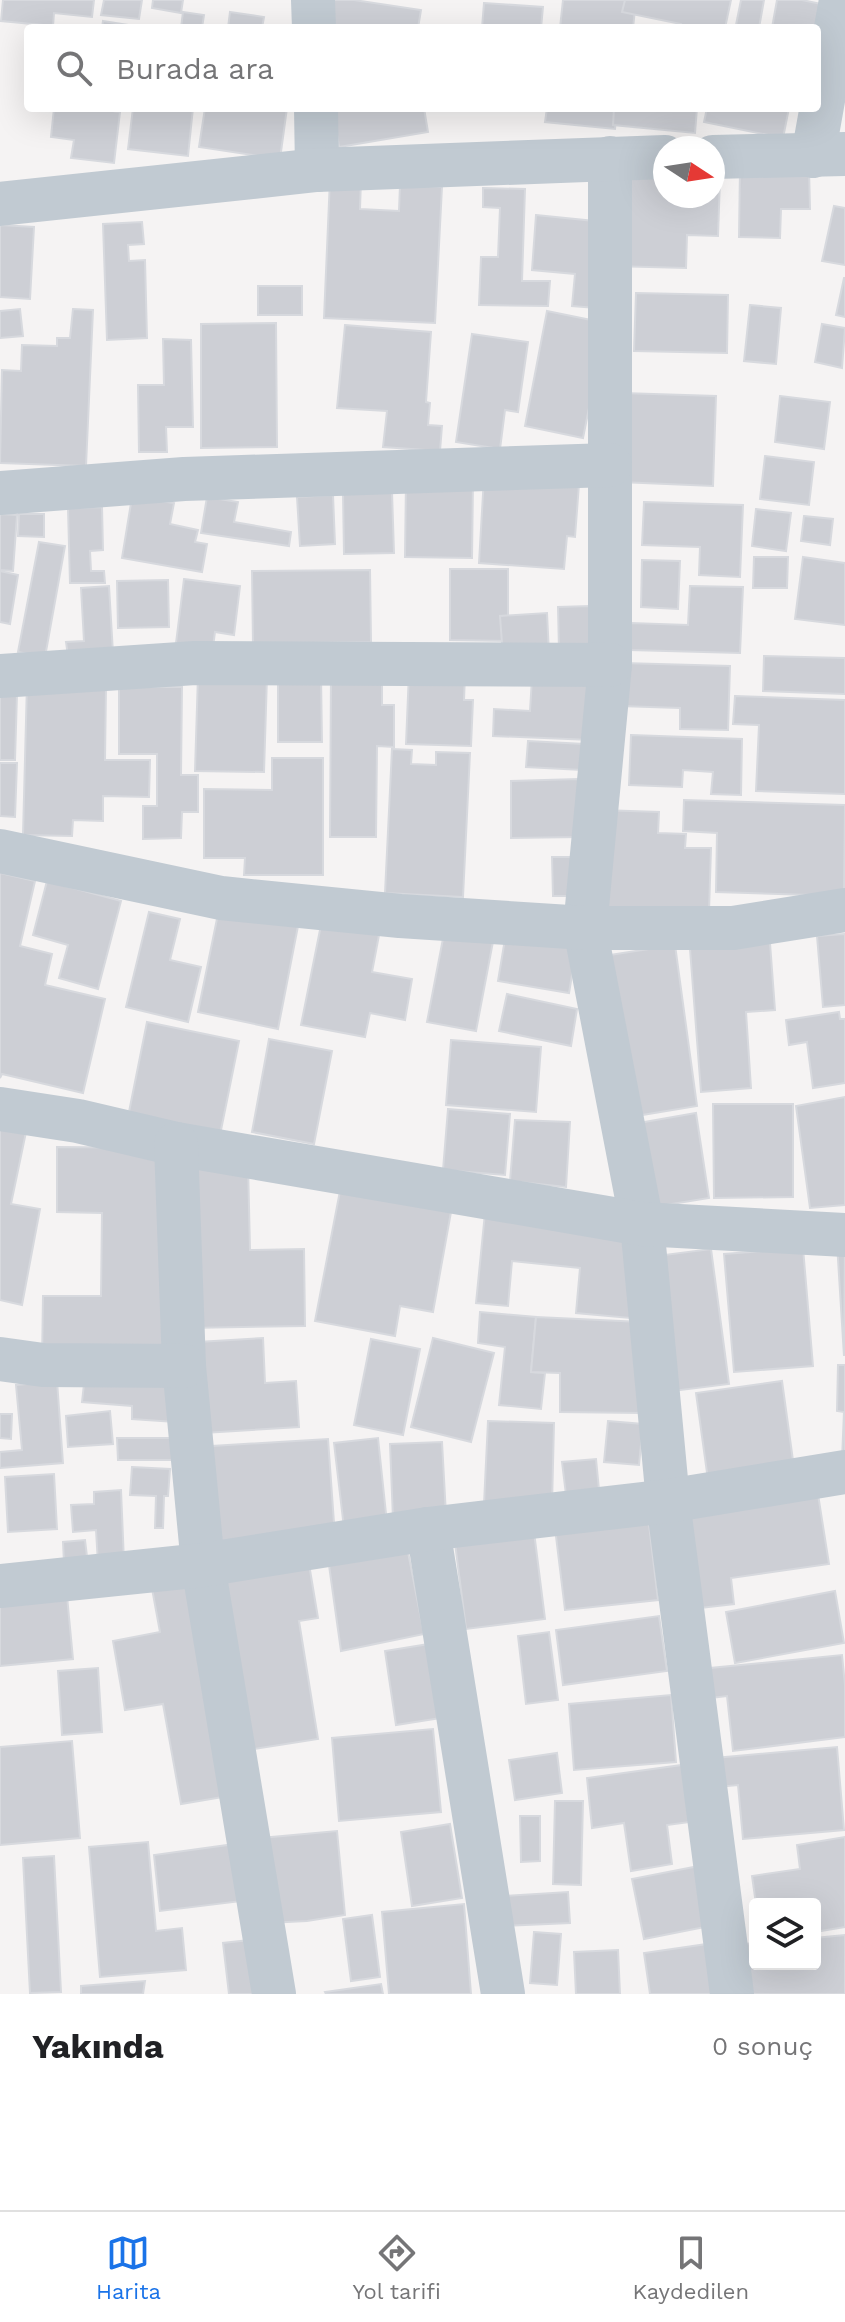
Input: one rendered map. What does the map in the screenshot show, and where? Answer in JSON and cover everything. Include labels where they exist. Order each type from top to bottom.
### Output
[{"type":"street","points":[[313,0],[314,24]]},
{"type":"street","points":[[725,157],[829,155],[841,0]]},
{"type":"street","points":[[316,112],[317,170]]},
{"type":"street","points":[[0,204],[317,170],[653,157]]},
{"type":"street","points":[[610,158],[610,665],[585,928],[642,1224],[668,1501],[732,1994]]},
{"type":"street","points":[[0,493],[184,479],[610,465]]},
{"type":"street","points":[[0,676],[195,663],[610,665]]},
{"type":"street","points":[[0,851],[221,898],[400,916],[585,928],[733,928],[845,910]]},
{"type":"street","points":[[0,1109],[78,1121],[176,1144],[642,1224],[845,1235]]},
{"type":"street","points":[[176,1144],[184,1366],[203,1565],[274,1994]]},
{"type":"street","points":[[0,1359],[43,1365],[184,1366]]},
{"type":"street","points":[[0,1586],[203,1565],[428,1529],[668,1501],[845,1472]]},
{"type":"street","points":[[428,1529],[503,1994]]},
{"type":"building","points":[[3,0],[94,0],[92,17],[54,13],[53,24],[1,21]]},
{"type":"building","points":[[104,0],[142,0],[139,19],[101,15]]},
{"type":"building","points":[[153,0],[183,0],[181,13],[152,8]]},
{"type":"building","points":[[334,0],[421,10],[419,24],[331,24]]},
{"type":"building","points":[[563,0],[636,0],[633,24],[560,24]]},
{"type":"building","points":[[625,0],[731,0],[726,24],[681,24],[622,12]]},
{"type":"building","points":[[741,0],[764,0],[760,24],[736,24]]},
{"type":"building","points":[[777,0],[802,0],[826,5],[819,24],[773,24]]},
{"type":"building","points":[[484,3],[543,7],[541,24],[482,24]]},
{"type":"building","points":[[183,12],[204,15],[203,24],[182,24]]},
{"type":"building","points":[[230,12],[264,17],[263,24],[228,24]]},
{"type":"building","points":[[54,112],[120,112],[114,163],[71,158],[74,140],[51,137]]},
{"type":"building","points":[[133,112],[193,112],[188,156],[128,149]]},
{"type":"building","points":[[204,112],[286,112],[280,159],[199,147]]},
{"type":"building","points":[[334,112],[425,112],[428,132],[339,147]]},
{"type":"building","points":[[546,112],[617,112],[615,129],[545,122]]},
{"type":"building","points":[[614,112],[697,112],[695,133],[613,125]]},
{"type":"building","points":[[706,112],[788,112],[783,138],[704,122]]},
{"type":"building","points":[[740,168],[809,168],[810,209],[781,209],[780,238],[739,237]]},
{"type":"building","points":[[615,175],[653,177],[653,208],[719,208],[718,236],[687,235],[686,268],[612,266]]},
{"type":"building","points":[[330,179],[361,180],[360,209],[399,211],[400,185],[442,187],[435,323],[324,318]]},
{"type":"building","points":[[483,188],[525,189],[522,281],[550,281],[548,306],[479,305],[481,257],[498,257],[500,208],[483,207]]},
{"type":"building","points":[[834,206],[845,208],[845,265],[822,261]]},
{"type":"building","points":[[536,215],[604,222],[596,308],[572,306],[575,274],[532,270]]},
{"type":"building","points":[[142,222],[144,244],[128,245],[129,261],[145,260],[147,338],[107,340],[103,224]]},
{"type":"building","points":[[0,225],[34,227],[30,299],[0,297]]},
{"type":"building","points":[[845,278],[845,317],[836,315]]},
{"type":"building","points":[[258,286],[302,286],[302,315],[258,315]]},
{"type":"building","points":[[636,293],[728,295],[727,353],[634,351]]},
{"type":"building","points":[[750,305],[781,308],[776,364],[744,361]]},
{"type":"building","points":[[20,309],[23,336],[0,338],[0,311]]},
{"type":"building","points":[[73,309],[93,310],[86,466],[0,463],[2,370],[21,371],[22,345],[57,346],[57,338],[70,338]]},
{"type":"building","points":[[547,311],[606,323],[583,438],[525,426]]},
{"type":"building","points":[[276,323],[277,447],[201,448],[201,324]]},
{"type":"building","points":[[822,324],[845,328],[842,368],[815,362]]},
{"type":"building","points":[[345,325],[431,332],[426,402],[430,403],[428,425],[442,426],[440,451],[383,447],[387,411],[337,408]]},
{"type":"building","points":[[472,334],[528,342],[518,412],[505,410],[500,449],[456,442]]},
{"type":"building","points":[[163,339],[191,340],[193,427],[166,427],[167,452],[139,452],[138,385],[164,385]]},
{"type":"building","points":[[622,393],[716,396],[713,486],[620,482]]},
{"type":"building","points":[[780,396],[830,402],[824,449],[775,442]]},
{"type":"building","points":[[765,456],[814,462],[809,505],[760,499]]},
{"type":"building","points":[[484,477],[579,484],[575,537],[567,536],[564,569],[479,563]]},
{"type":"building","points":[[406,480],[473,481],[472,558],[405,557]]},
{"type":"building","points":[[392,492],[394,553],[344,554],[343,493]]},
{"type":"building","points":[[333,495],[335,544],[300,546],[297,497]]},
{"type":"building","points":[[132,497],[174,503],[170,524],[198,530],[195,542],[207,544],[202,572],[122,558]]},
{"type":"building","points":[[207,497],[238,502],[234,522],[291,532],[289,546],[201,533]]},
{"type":"building","points":[[644,502],[743,505],[740,577],[699,575],[700,547],[642,545]]},
{"type":"building","points":[[102,507],[103,550],[90,551],[91,571],[104,571],[105,583],[70,583],[68,508]]},
{"type":"building","points":[[756,509],[791,513],[786,551],[752,546]]},
{"type":"building","points":[[0,514],[17,515],[13,571],[0,570]]},
{"type":"building","points":[[19,514],[44,514],[44,537],[18,536]]},
{"type":"building","points":[[804,516],[833,519],[830,545],[801,541]]},
{"type":"building","points":[[39,542],[65,546],[45,657],[18,652]]},
{"type":"building","points":[[754,557],[788,557],[787,588],[753,588]]},
{"type":"building","points":[[803,557],[845,563],[845,625],[795,619]]},
{"type":"building","points":[[642,560],[680,561],[678,609],[641,607]]},
{"type":"building","points":[[450,569],[508,569],[508,641],[450,640]]},
{"type":"building","points":[[370,570],[371,642],[253,644],[252,571]]},
{"type":"building","points":[[0,571],[18,575],[10,624],[0,622]]},
{"type":"building","points":[[184,579],[240,586],[234,635],[215,632],[213,647],[176,643]]},
{"type":"building","points":[[168,580],[169,627],[118,628],[117,581]]},
{"type":"building","points":[[109,586],[113,653],[68,656],[66,642],[84,641],[81,588]]},
{"type":"building","points":[[690,586],[743,587],[740,653],[630,650],[631,623],[688,625]]},
{"type":"building","points":[[590,606],[590,650],[559,650],[558,607]]},
{"type":"building","points":[[547,613],[549,654],[503,657],[500,616]]},
{"type":"building","points":[[764,656],[845,658],[845,694],[763,691]]},
{"type":"building","points":[[622,663],[730,666],[728,730],[680,729],[680,708],[620,706]]},
{"type":"building","points":[[409,672],[465,675],[464,700],[473,700],[471,746],[406,744]]},
{"type":"building","points":[[331,673],[382,673],[382,705],[394,705],[394,747],[377,746],[376,837],[330,837]]},
{"type":"building","points":[[198,675],[267,676],[264,772],[195,771]]},
{"type":"building","points":[[278,676],[321,676],[322,742],[278,742]]},
{"type":"building","points":[[532,678],[595,682],[591,740],[493,736],[494,709],[530,711]]},
{"type":"building","points":[[27,683],[106,686],[105,760],[150,760],[149,797],[103,796],[103,821],[73,820],[72,836],[23,835]]},
{"type":"building","points":[[119,687],[182,687],[181,775],[198,775],[198,812],[182,812],[181,838],[143,839],[143,806],[157,806],[157,754],[119,754]]},
{"type":"building","points":[[0,694],[17,694],[15,760],[0,760]]},
{"type":"building","points":[[735,696],[845,700],[845,794],[756,791],[759,725],[733,724]]},
{"type":"building","points":[[631,735],[742,739],[741,795],[711,794],[713,772],[683,770],[682,787],[629,785]]},
{"type":"building","points":[[528,741],[584,744],[582,770],[526,767]]},
{"type":"building","points":[[392,749],[412,750],[411,764],[436,765],[436,752],[470,753],[463,897],[385,893]]},
{"type":"building","points":[[272,758],[323,758],[323,875],[244,875],[245,858],[204,858],[204,789],[272,790]]},
{"type":"building","points":[[0,763],[17,763],[15,817],[0,816]]},
{"type":"building","points":[[578,779],[579,837],[511,838],[511,781]]},
{"type":"building","points":[[684,800],[845,805],[844,896],[716,892],[717,833],[683,831]]},
{"type":"building","points":[[601,810],[659,812],[658,833],[686,834],[685,848],[711,848],[709,912],[604,909]]},
{"type":"building","points":[[552,857],[576,857],[577,896],[553,896]]},
{"type":"building","points":[[0,873],[35,881],[20,946],[52,954],[45,985],[105,999],[83,1093],[2,1074],[0,1078]]},
{"type":"building","points":[[47,881],[121,901],[98,989],[59,978],[68,945],[33,935]]},
{"type":"building","points":[[219,909],[298,926],[278,1029],[198,1012]]},
{"type":"building","points":[[149,912],[180,919],[170,960],[201,967],[188,1022],[126,1007]]},
{"type":"building","points":[[446,923],[495,931],[476,1031],[427,1022]]},
{"type":"building","points":[[321,925],[379,935],[372,972],[412,979],[405,1020],[370,1013],[365,1037],[301,1025]]},
{"type":"building","points":[[507,927],[578,939],[569,993],[498,981]]},
{"type":"building","points":[[845,934],[845,1005],[823,1007],[817,936]]},
{"type":"building","points":[[770,943],[775,1010],[746,1012],[751,1088],[701,1092],[690,949]]},
{"type":"building","points":[[675,945],[697,1106],[630,1117],[603,956]]},
{"type":"building","points":[[507,994],[577,1009],[571,1046],[499,1031]]},
{"type":"building","points":[[839,1012],[840,1019],[845,1019],[845,1083],[813,1088],[807,1042],[789,1045],[786,1020]]},
{"type":"building","points":[[147,1022],[239,1041],[220,1135],[128,1117]]},
{"type":"building","points":[[269,1039],[332,1051],[314,1144],[252,1132]]},
{"type":"building","points":[[451,1040],[541,1047],[536,1112],[446,1105]]},
{"type":"building","points":[[845,1097],[845,1205],[810,1208],[796,1106]]},
{"type":"building","points":[[713,1104],[793,1104],[793,1197],[714,1198]]},
{"type":"building","points":[[448,1109],[510,1114],[505,1175],[443,1170]]},
{"type":"building","points":[[696,1113],[709,1198],[641,1209],[627,1125]]},
{"type":"building","points":[[515,1120],[570,1122],[566,1187],[510,1181]]},
{"type":"building","points":[[0,1127],[26,1132],[11,1204],[40,1209],[22,1305],[0,1300]]},
{"type":"building","points":[[57,1147],[168,1148],[165,1364],[42,1362],[43,1296],[101,1296],[102,1213],[57,1212]]},
{"type":"building","points":[[248,1164],[250,1250],[304,1249],[305,1326],[188,1328],[186,1166]]},
{"type":"building","points":[[340,1191],[451,1212],[433,1312],[400,1306],[395,1336],[315,1321]]},
{"type":"building","points":[[485,1213],[639,1228],[630,1318],[576,1313],[580,1268],[512,1261],[508,1306],[476,1303]]},
{"type":"building","points":[[837,1243],[845,1243],[844,1356]]},
{"type":"building","points":[[803,1248],[813,1366],[734,1372],[724,1254]]},
{"type":"building","points":[[711,1249],[729,1384],[673,1391],[656,1256]]},
{"type":"building","points":[[480,1312],[536,1317],[531,1372],[545,1373],[541,1409],[499,1405],[505,1347],[478,1343]]},
{"type":"building","points":[[536,1317],[641,1322],[640,1413],[560,1412],[560,1373],[531,1372]]},
{"type":"building","points":[[263,1338],[265,1383],[296,1381],[299,1427],[204,1433],[198,1342]]},
{"type":"building","points":[[433,1338],[494,1353],[471,1442],[411,1427]]},
{"type":"building","points":[[371,1339],[420,1349],[403,1435],[354,1425]]},
{"type":"building","points":[[838,1365],[845,1365],[845,1459],[842,1459],[844,1412],[837,1411]]},
{"type":"building","points":[[180,1372],[175,1422],[132,1419],[132,1406],[82,1402],[85,1375]]},
{"type":"building","points":[[57,1381],[63,1463],[0,1468],[0,1452],[22,1450],[16,1385]]},
{"type":"building","points":[[782,1381],[795,1475],[709,1487],[696,1393]]},
{"type":"building","points":[[110,1411],[113,1444],[68,1447],[66,1416]]},
{"type":"building","points":[[0,1414],[12,1414],[11,1439],[0,1438]]},
{"type":"building","points":[[488,1421],[554,1423],[552,1506],[484,1504]]},
{"type":"building","points":[[608,1421],[643,1424],[639,1465],[604,1462]]},
{"type":"building","points":[[117,1438],[173,1438],[172,1460],[118,1460]]},
{"type":"building","points":[[378,1438],[387,1523],[344,1528],[334,1443]]},
{"type":"building","points":[[328,1439],[335,1537],[203,1546],[196,1447]]},
{"type":"building","points":[[442,1442],[446,1515],[393,1519],[390,1444]]},
{"type":"building","points":[[596,1459],[600,1500],[567,1503],[562,1462]]},
{"type":"building","points":[[132,1467],[170,1469],[168,1496],[164,1496],[163,1528],[155,1528],[156,1496],[130,1495]]},
{"type":"building","points":[[54,1474],[57,1529],[8,1532],[5,1477]]},
{"type":"building","points":[[817,1488],[829,1564],[731,1578],[734,1604],[692,1609],[680,1504]]},
{"type":"building","points":[[121,1490],[124,1562],[98,1563],[96,1530],[73,1532],[71,1505],[94,1504],[94,1492]]},
{"type":"building","points":[[648,1516],[658,1600],[565,1610],[555,1528]]},
{"type":"building","points":[[534,1532],[545,1619],[466,1629],[455,1543]]},
{"type":"building","points":[[85,1540],[89,1573],[64,1563],[63,1542]]},
{"type":"building","points":[[407,1547],[424,1634],[341,1651],[328,1558]]},
{"type":"building","points":[[308,1558],[318,1618],[299,1621],[318,1739],[241,1751],[211,1574]]},
{"type":"building","points":[[187,1577],[223,1797],[181,1804],[163,1704],[125,1710],[113,1641],[160,1632],[151,1583]]},
{"type":"building","points":[[835,1591],[844,1643],[735,1663],[726,1612]]},
{"type":"building","points":[[67,1596],[73,1659],[0,1666],[0,1603]]},
{"type":"building","points":[[659,1616],[667,1671],[563,1685],[556,1630]]},
{"type":"building","points":[[549,1632],[558,1700],[526,1704],[518,1636]]},
{"type":"building","points":[[429,1644],[441,1718],[396,1725],[385,1651]]},
{"type":"building","points":[[842,1655],[845,1737],[733,1751],[727,1696],[703,1699],[700,1669]]},
{"type":"building","points":[[98,1668],[102,1732],[62,1735],[58,1671]]},
{"type":"building","points":[[671,1695],[676,1762],[574,1770],[569,1704]]},
{"type":"building","points":[[433,1729],[441,1812],[339,1821],[332,1738]]},
{"type":"building","points":[[72,1741],[80,1838],[0,1845],[0,1747]]},
{"type":"building","points":[[837,1747],[844,1830],[743,1839],[738,1785],[718,1787],[715,1758]]},
{"type":"building","points":[[557,1753],[562,1793],[515,1800],[509,1760]]},
{"type":"building","points":[[682,1765],[690,1822],[667,1825],[672,1864],[631,1871],[624,1823],[592,1828],[587,1778]]},
{"type":"building","points":[[555,1801],[583,1801],[581,1885],[553,1884]]},
{"type":"building","points":[[520,1816],[540,1816],[540,1861],[521,1862]]},
{"type":"building","points":[[450,1824],[462,1898],[412,1906],[401,1832]]},
{"type":"building","points":[[337,1831],[345,1915],[268,1923],[261,1838]]},
{"type":"building","points":[[845,1837],[845,1927],[821,1931],[821,1898],[755,1898],[752,1876],[800,1869],[797,1845]]},
{"type":"building","points":[[148,1842],[156,1931],[182,1928],[186,1970],[100,1977],[89,1847]]},
{"type":"building","points":[[235,1844],[242,1901],[160,1911],[154,1855]]},
{"type":"building","points":[[54,1856],[61,1992],[30,1993],[23,1858]]},
{"type":"building","points":[[704,1865],[715,1925],[644,1939],[632,1879]]},
{"type":"building","points":[[568,1892],[570,1923],[505,1926],[504,1896]]},
{"type":"building","points":[[464,1904],[471,1994],[389,1994],[382,1912]]},
{"type":"building","points":[[372,1915],[380,1977],[351,1981],[343,1919]]},
{"type":"building","points":[[534,1932],[561,1934],[557,1985],[530,1983]]},
{"type":"building","points":[[845,1935],[845,1994],[747,1994],[743,1944],[749,1944],[749,1970],[821,1970],[821,1937]]},
{"type":"building","points":[[258,1939],[264,1994],[229,1994],[223,1943]]},
{"type":"building","points":[[714,1943],[721,1994],[650,1994],[644,1953]]},
{"type":"building","points":[[618,1950],[620,1994],[576,1994],[574,1952]]},
{"type":"building","points":[[145,1981],[143,1994],[81,1994],[81,1986]]},
{"type":"building","points":[[381,1984],[383,1994],[325,1992]]}]
